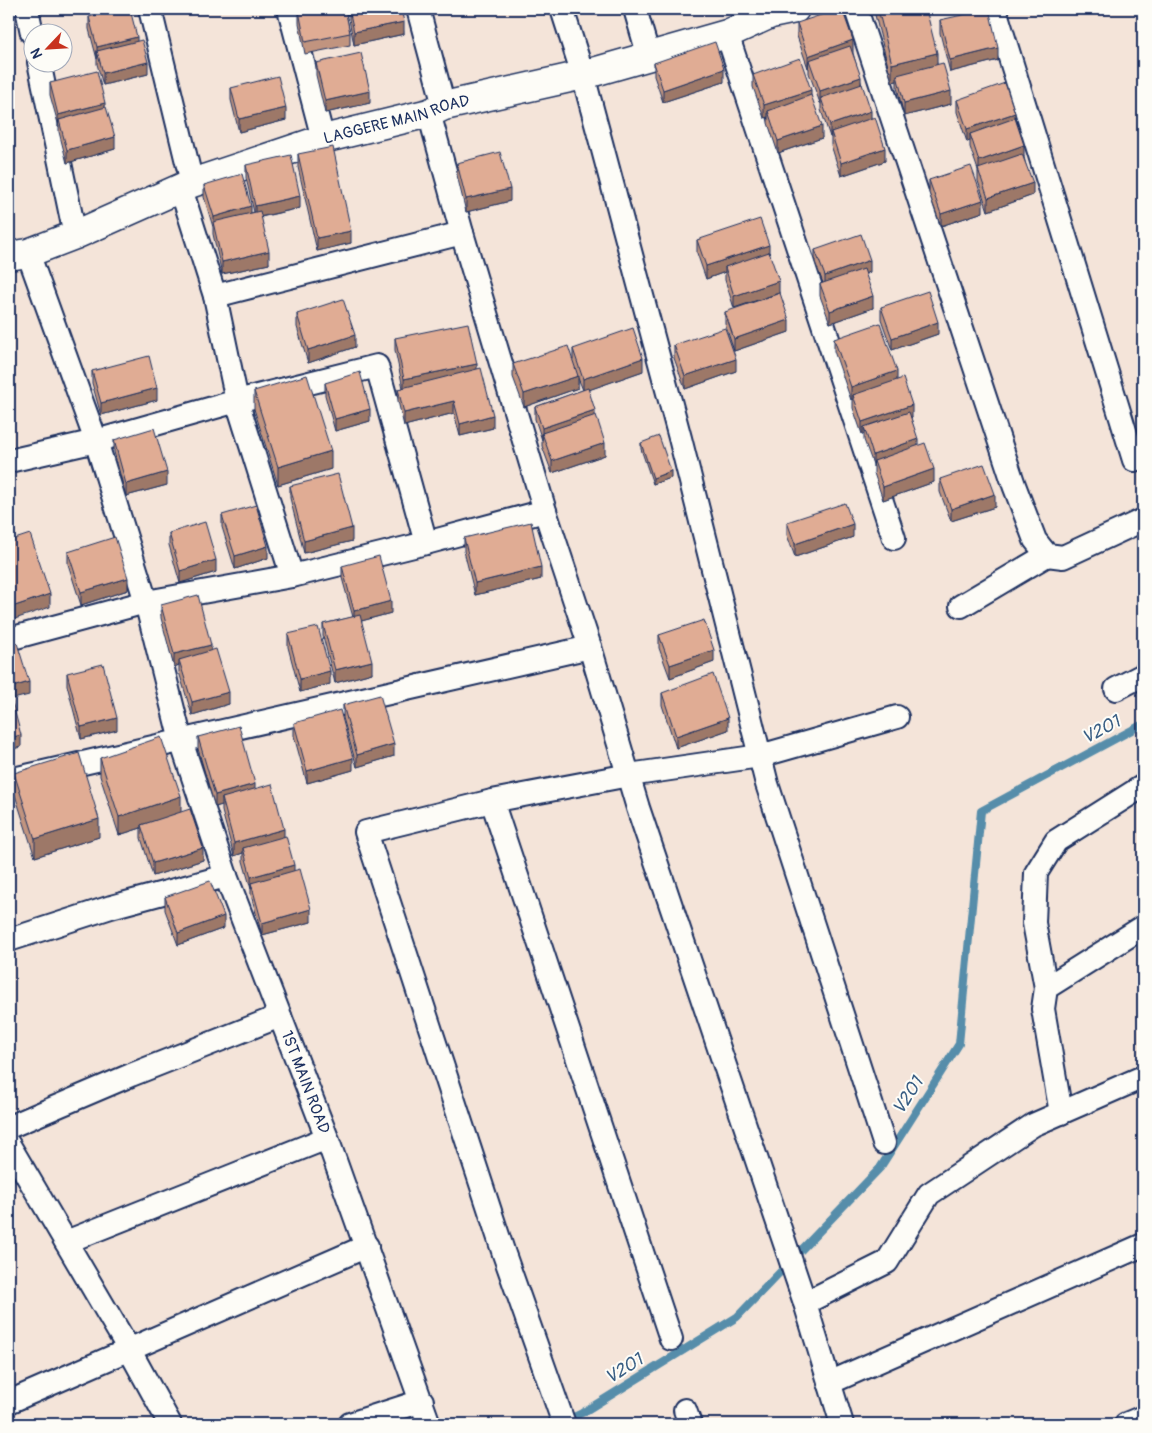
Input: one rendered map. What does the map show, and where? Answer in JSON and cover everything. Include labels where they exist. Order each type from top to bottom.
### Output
[{"type":"street","points":[[27,9],[30,22]]},
{"type":"street","points":[[150,9],[186,186],[214,296],[237,401],[292,576]]},
{"type":"street","points":[[289,9],[323,139]]},
{"type":"street","points":[[418,9],[436,110],[462,233],[545,510],[590,647],[638,808],[805,1302],[842,1424]]},
{"type":"street","points":[[562,9],[583,75],[680,438],[770,793],[884,1143]]},
{"type":"street","points":[[635,9],[649,57]]},
{"type":"street","points":[[856,9],[1014,485],[1035,540],[1047,555]]},
{"type":"street","points":[[995,9],[1134,460]]},
{"type":"street","name":"LAGGERE MAIN ROAD","points":[[18,254],[75,234],[186,186],[323,139],[649,57],[727,34],[778,11]]},
{"type":"street","points":[[727,34],[894,538]]},
{"type":"street","points":[[41,72],[75,234]]},
{"type":"street","points":[[214,296],[462,233]]},
{"type":"street","name":"1ST MAIN ROAD","points":[[18,254],[96,441],[146,602],[181,741],[226,876],[327,1138],[429,1424]]},
{"type":"street","points":[[9,460],[96,441],[237,401],[377,366],[426,543]]},
{"type":"street","points":[[9,639],[146,602],[292,576],[426,543],[545,510]]},
{"type":"street","points":[[961,606],[1047,555],[1064,557],[1143,520]]},
{"type":"street","points":[[9,780],[590,647]]},
{"type":"street","points":[[1116,688],[1143,676]]},
{"type":"street","points":[[564,1424],[504,1254],[366,832],[492,801],[629,775],[760,756],[897,717]]},
{"type":"street","points":[[1061,1113],[1043,1009],[1046,988],[1034,923],[1036,872],[1056,842],[1143,786]]},
{"type":"street","points":[[492,801],[671,1340]]},
{"type":"street","points":[[9,940],[111,907],[226,876]]},
{"type":"street","points":[[1046,988],[1143,927]]},
{"type":"street","points":[[9,1127],[139,1072],[280,1016]]},
{"type":"street","points":[[805,1302],[887,1262],[929,1194],[1033,1126],[1143,1077]]},
{"type":"street","points":[[66,1242],[327,1138]]},
{"type":"street","points":[[9,1145],[130,1350],[170,1424]]},
{"type":"street","points":[[829,1383],[1143,1245]]},
{"type":"street","points":[[9,1402],[367,1246]]},
{"type":"street","points":[[350,1424],[422,1401]]},
{"type":"street","points":[[1126,1424],[1143,1417]]},
{"type":"building","points":[[121,9],[130,9],[137,37],[97,47],[89,17]]},
{"type":"building","points":[[308,9],[345,9],[350,33],[305,42],[299,11]]},
{"type":"building","points":[[349,9],[401,9],[404,22],[354,32]]},
{"type":"building","points":[[842,9],[853,40],[808,56],[797,23]]},
{"type":"building","points":[[878,9],[926,9],[937,53],[892,64]]},
{"type":"building","points":[[989,9],[998,48],[950,60],[940,20]]},
{"type":"building","points":[[142,40],[148,62],[103,73],[97,51]]},
{"type":"building","points":[[715,42],[724,69],[663,90],[654,63]]},
{"type":"building","points":[[850,46],[861,77],[820,91],[809,60]]},
{"type":"building","points":[[361,53],[370,91],[325,101],[316,63]]},
{"type":"building","points":[[800,58],[811,90],[764,105],[753,75]]},
{"type":"building","points":[[943,63],[951,91],[904,103],[897,75]]},
{"type":"building","points":[[97,71],[105,103],[58,115],[50,83]]},
{"type":"building","points":[[278,76],[286,108],[239,119],[231,88]]},
{"type":"building","points":[[1005,83],[1015,113],[967,129],[957,100]]},
{"type":"building","points":[[862,84],[871,111],[830,125],[821,98]]},
{"type":"building","points":[[811,95],[822,126],[778,141],[768,111]]},
{"type":"building","points":[[106,107],[115,137],[67,150],[59,120]]},
{"type":"building","points":[[875,117],[885,148],[841,163],[831,132]]},
{"type":"building","points":[[1015,118],[1024,145],[979,161],[970,134]]},
{"type":"building","points":[[333,147],[351,231],[317,238],[298,154]]},
{"type":"building","points":[[500,152],[510,189],[466,199],[457,163]]},
{"type":"building","points":[[1022,154],[1033,183],[988,198],[978,169]]},
{"type":"building","points":[[291,155],[300,196],[255,206],[246,165]]},
{"type":"building","points":[[971,166],[983,200],[941,214],[929,180]]},
{"type":"building","points":[[242,174],[251,206],[214,217],[204,185]]},
{"type":"building","points":[[260,211],[269,251],[222,262],[213,222]]},
{"type":"building","points":[[760,219],[769,245],[706,266],[697,240]]},
{"type":"building","points":[[861,234],[870,260],[825,276],[815,250]]},
{"type":"building","points":[[769,252],[779,281],[734,296],[725,267]]},
{"type":"building","points":[[864,269],[873,296],[830,311],[820,284]]},
{"type":"building","points":[[928,291],[938,322],[892,338],[881,307]]},
{"type":"building","points":[[780,293],[789,320],[734,339],[725,312]]},
{"type":"building","points":[[343,299],[355,335],[308,350],[297,314]]},
{"type":"building","points":[[468,323],[477,364],[404,379],[395,338]]},
{"type":"building","points":[[880,323],[897,371],[851,387],[834,339]]},
{"type":"building","points":[[633,328],[643,358],[583,379],[573,349]]},
{"type":"building","points":[[725,328],[736,359],[685,376],[674,345]]},
{"type":"building","points":[[568,346],[578,376],[524,394],[513,364]]},
{"type":"building","points":[[149,356],[157,388],[101,403],[92,371]]},
{"type":"building","points":[[481,368],[493,415],[460,424],[454,401],[404,413],[398,389]]},
{"type":"building","points":[[360,372],[370,409],[335,419],[325,383]]},
{"type":"building","points":[[307,375],[331,451],[278,467],[254,391]]},
{"type":"building","points":[[903,378],[912,405],[862,422],[853,395]]},
{"type":"building","points":[[588,388],[595,410],[542,428],[535,407]]},
{"type":"building","points":[[909,412],[918,439],[873,455],[864,427]]},
{"type":"building","points":[[596,415],[605,443],[552,461],[542,433]]},
{"type":"building","points":[[154,428],[167,472],[126,484],[114,440]]},
{"type":"building","points":[[659,436],[671,471],[653,478],[641,443]]},
{"type":"building","points":[[925,443],[934,469],[883,487],[874,461]]},
{"type":"building","points":[[984,464],[995,494],[951,509],[940,479]]},
{"type":"building","points":[[338,474],[352,528],[304,541],[290,486]]},
{"type":"building","points":[[845,503],[853,524],[795,544],[787,522]]},
{"type":"building","points":[[256,505],[268,546],[235,556],[222,515]]},
{"type":"building","points":[[205,522],[216,560],[180,571],[169,533]]},
{"type":"building","points":[[531,522],[541,567],[475,583],[464,538]]},
{"type":"building","points":[[30,534],[50,594],[9,608],[9,541]]},
{"type":"building","points":[[115,537],[128,578],[81,592],[68,552]]},
{"type":"building","points":[[379,556],[391,601],[354,611],[342,566]]},
{"type":"building","points":[[198,595],[211,645],[174,654],[161,605]]},
{"type":"building","points":[[360,615],[372,661],[335,670],[323,624]]},
{"type":"building","points":[[704,620],[714,650],[670,665],[659,635]]},
{"type":"building","points":[[318,627],[330,671],[300,679],[288,634]]},
{"type":"building","points":[[17,643],[29,682],[9,688],[9,645]]},
{"type":"building","points":[[216,649],[229,692],[192,702],[179,660]]},
{"type":"building","points":[[103,664],[117,718],[81,727],[67,673]]},
{"type":"building","points":[[713,674],[728,718],[676,736],[662,693]]},
{"type":"building","points":[[9,694],[21,735],[9,738]]},
{"type":"building","points":[[380,695],[394,744],[357,755],[343,705]]},
{"type":"building","points":[[340,710],[353,758],[307,771],[294,723]]},
{"type":"building","points":[[239,726],[255,784],[215,795],[198,737]]},
{"type":"building","points":[[161,737],[181,796],[119,817],[100,758]]},
{"type":"building","points":[[79,753],[99,819],[35,839],[14,773]]},
{"type":"building","points":[[272,784],[284,829],[234,843],[222,798]]},
{"type":"building","points":[[190,809],[203,848],[153,863],[141,825]]},
{"type":"building","points":[[286,836],[294,865],[251,877],[243,848]]},
{"type":"building","points":[[300,869],[311,909],[262,923],[251,883]]},
{"type":"building","points":[[210,881],[224,916],[178,933],[165,897]]},
{"type":"waterway","name":"V201","points":[[565,1421],[582,1413],[737,1317],[880,1168],[959,1044],[981,811],[1143,724]]}]
